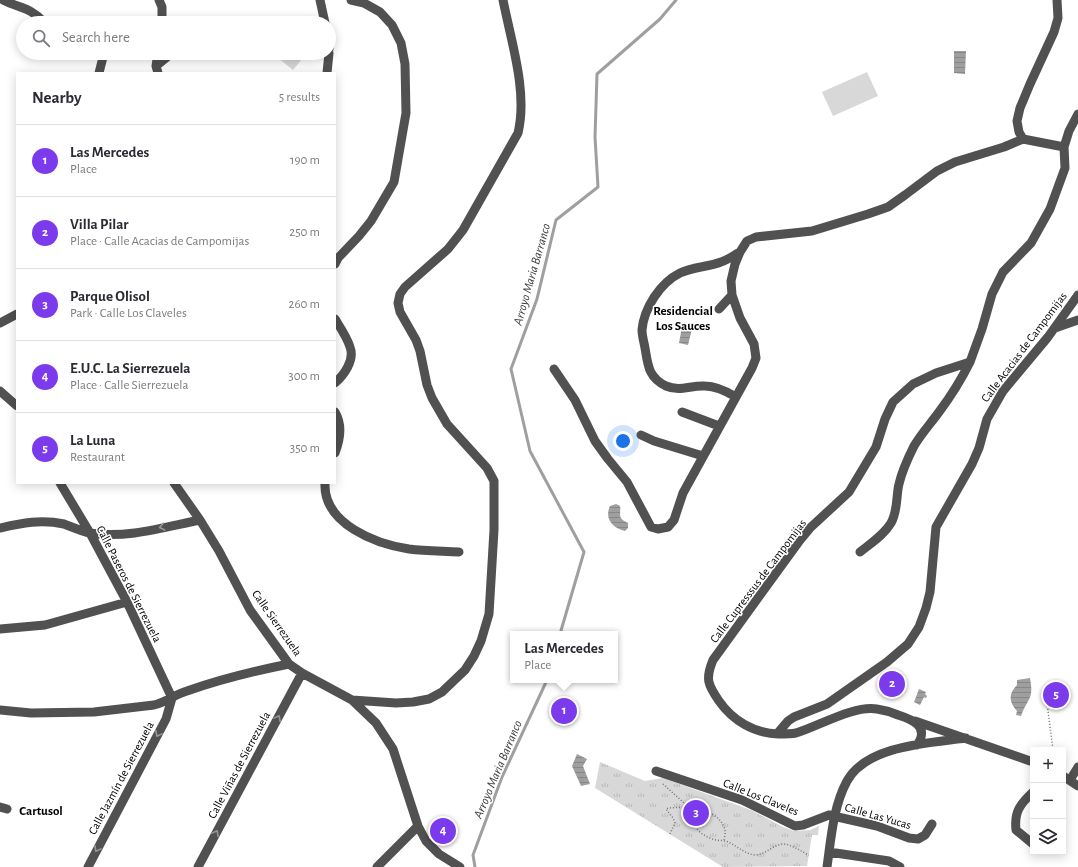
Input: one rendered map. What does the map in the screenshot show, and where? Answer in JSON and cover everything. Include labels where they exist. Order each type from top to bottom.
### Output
[{"type":"street","points":[[3,0],[30,10],[39,16]]},
{"type":"street","points":[[159,0],[162,7],[162,16]]},
{"type":"street","points":[[320,0],[323,16]]},
{"type":"street","points":[[336,262],[371,221],[394,182],[406,114],[406,64],[401,43],[392,25],[380,12],[364,3],[351,0]]},
{"type":"street","points":[[352,700],[396,703],[413,702],[429,699],[442,692],[465,670],[474,656],[481,642],[489,614],[494,530],[494,481],[487,468],[447,424],[432,398],[427,385],[420,350],[400,312],[398,303],[400,294],[405,287],[448,249],[463,230],[488,183],[518,133],[520,124],[521,92],[503,0]]},
{"type":"street","points":[[1023,140],[1019,132],[1017,121],[1020,108],[1054,32],[1058,18],[1057,0]]},
{"type":"street","points":[[99,72],[102,60]]},
{"type":"street","points":[[157,69],[165,60]]},
{"type":"street","points":[[327,72],[328,60]]},
{"type":"street","points":[[860,552],[885,532],[892,522],[897,507],[899,484],[914,445],[961,380],[970,362],[982,329],[992,294],[1003,272],[1031,243],[1050,209],[1065,168],[1064,147],[1069,131],[1078,114]]},
{"type":"street","points":[[554,368],[575,400],[595,441],[627,482],[651,527],[658,529],[668,527],[674,520],[683,493],[752,368],[756,358],[754,344],[740,318],[732,294],[731,281],[734,264],[747,241],[756,237],[812,231],[868,214],[888,206],[905,195],[937,170],[955,162],[1023,140],[1064,147]]},
{"type":"street","points":[[736,397],[717,387],[703,386],[680,389],[667,386],[654,378],[648,368],[642,331],[644,318],[649,305],[658,292],[669,281],[680,273],[722,262],[740,252]]},
{"type":"street","points":[[719,309],[732,294]]},
{"type":"street","name":"Calle Acacias de Campomijas","points":[[777,734],[782,726],[794,717],[826,704],[888,662],[908,644],[919,626],[930,592],[936,527],[972,464],[979,448],[987,419],[1003,391],[1055,328],[1078,295]]},
{"type":"street","points":[[0,323],[16,315]]},
{"type":"street","points":[[1055,328],[1078,320]]},
{"type":"street","points":[[336,321],[351,347],[351,357],[344,375],[336,382]]},
{"type":"street","name":"Calle Cupresssus de Campomijas","points":[[970,362],[936,373],[913,384],[893,402],[885,419],[876,447],[850,492],[810,528],[800,540],[714,660],[710,668],[708,678],[709,685],[722,706],[739,722],[752,729],[763,732],[777,734],[794,733],[857,710],[876,708],[1030,761]]},
{"type":"street","points":[[1,395],[16,405]]},
{"type":"street","points":[[682,412],[719,426]]},
{"type":"street","points":[[336,415],[340,425],[340,436],[336,450]]},
{"type":"street","points":[[641,435],[654,441],[703,456]]},
{"type":"street","name":"Calle Paseros de Sierrezuela","points":[[61,484],[90,533],[127,602],[172,698]]},
{"type":"street","name":"Calle Sierrezuela","points":[[175,484],[200,520],[219,551],[250,610],[289,664],[302,673],[352,700],[376,723],[393,749],[418,826],[426,841],[439,854],[460,867]]},
{"type":"street","points":[[325,484],[329,504],[336,515],[344,522],[368,537],[381,542],[409,548],[459,552]]},
{"type":"street","points":[[0,528],[32,521],[46,521],[63,524],[90,533],[135,533],[200,520]]},
{"type":"street","points":[[0,629],[45,625],[127,602]]},
{"type":"street","points":[[0,710],[31,713],[94,712],[154,705],[162,703],[185,691],[229,677],[289,664]]},
{"type":"street","name":"Calle Viñas de Sierrezuela","points":[[198,867],[302,673]]},
{"type":"street","name":"Calle Jazmín de Sierrezuela","points":[[88,867],[166,719],[172,698]]},
{"type":"street","points":[[912,720],[918,725],[922,733],[921,739],[917,745]]},
{"type":"street","points":[[827,867],[835,816],[839,801],[848,780],[855,771],[864,763],[877,756],[917,745],[966,738]]},
{"type":"street","points":[[1078,767],[1066,778],[1078,786]]},
{"type":"street","name":"Calle Los Claveles","points":[[656,771],[742,800],[786,823],[795,826],[812,822],[829,815],[835,816]]},
{"type":"street","points":[[1030,795],[1018,808],[1015,819],[1016,830],[1030,842]]},
{"type":"street","name":"Calle Las Yucas","points":[[835,816],[877,826],[909,838],[918,839],[925,835],[932,824]]},
{"type":"street","points":[[377,867],[418,826]]},
{"type":"street","points":[[829,852],[889,861],[900,867]]},
{"type":"path","points":[[1047,703],[1053,747]]},
{"type":"path","points":[[663,784],[694,812]]},
{"type":"path","points":[[670,834],[675,823],[666,809],[688,807]]},
{"type":"path","points":[[694,812],[701,810],[712,814],[719,820],[724,826],[724,840]]},
{"type":"path","points":[[694,812],[691,820],[693,826],[698,831],[716,840],[724,840],[753,855],[760,855],[781,844],[789,845],[809,855]]},
{"type":"green space","points":[[281,60],[301,60],[293,70]]},
{"type":"green space","points":[[867,72],[878,96],[833,116],[822,92]]},
{"type":"green space","points":[[600,762],[645,781],[663,778],[751,810],[783,827],[794,831],[810,830],[819,826],[818,835],[812,835],[807,866],[723,867],[595,788]]},
{"type":"shaded area","points":[[954,51],[966,51],[965,74],[954,73]]},
{"type":"shaded area","points":[[682,327],[692,329],[688,345],[679,343]]},
{"type":"shaded area","points":[[616,504],[620,506],[621,518],[628,523],[628,528],[625,531],[613,525],[609,519],[608,511],[610,506]]},
{"type":"shaded area","points":[[1030,678],[1030,698],[1021,716],[1016,715],[1017,711],[1011,701],[1012,692],[1017,685],[1017,680]]},
{"type":"shaded area","points":[[919,689],[926,692],[925,694],[927,696],[926,698],[924,697],[920,705],[914,702]]},
{"type":"shaded area","points":[[577,754],[587,759],[583,766],[590,784],[581,786],[572,766]]},
{"type":"waterway","name":"Arroyo Maria Barranco","points":[[561,631],[584,552],[530,451],[511,369],[537,299],[556,220],[598,187],[595,137],[597,74],[660,19],[676,0]]},
{"type":"waterway","name":"Arroyo Maria Barranco","points":[[475,867],[473,855],[502,777],[546,683]]},
{"type":"place","name":"Villa Pilar","points":[[892,684]]},
{"type":"place","name":"La Luna","points":[[1056,695]]},
{"type":"place","name":"Las Mercedes","points":[[564,711]]},
{"type":"place","name":"Parque Olisol","points":[[696,813]]},
{"type":"place","name":"E.U.C. La Sierrezuela","points":[[443,831]]},
{"type":"district","name":"Residencial Los Sauces","points":[[683,318]]},
{"type":"district","name":"Cartusol","points":[[41,810]]}]
